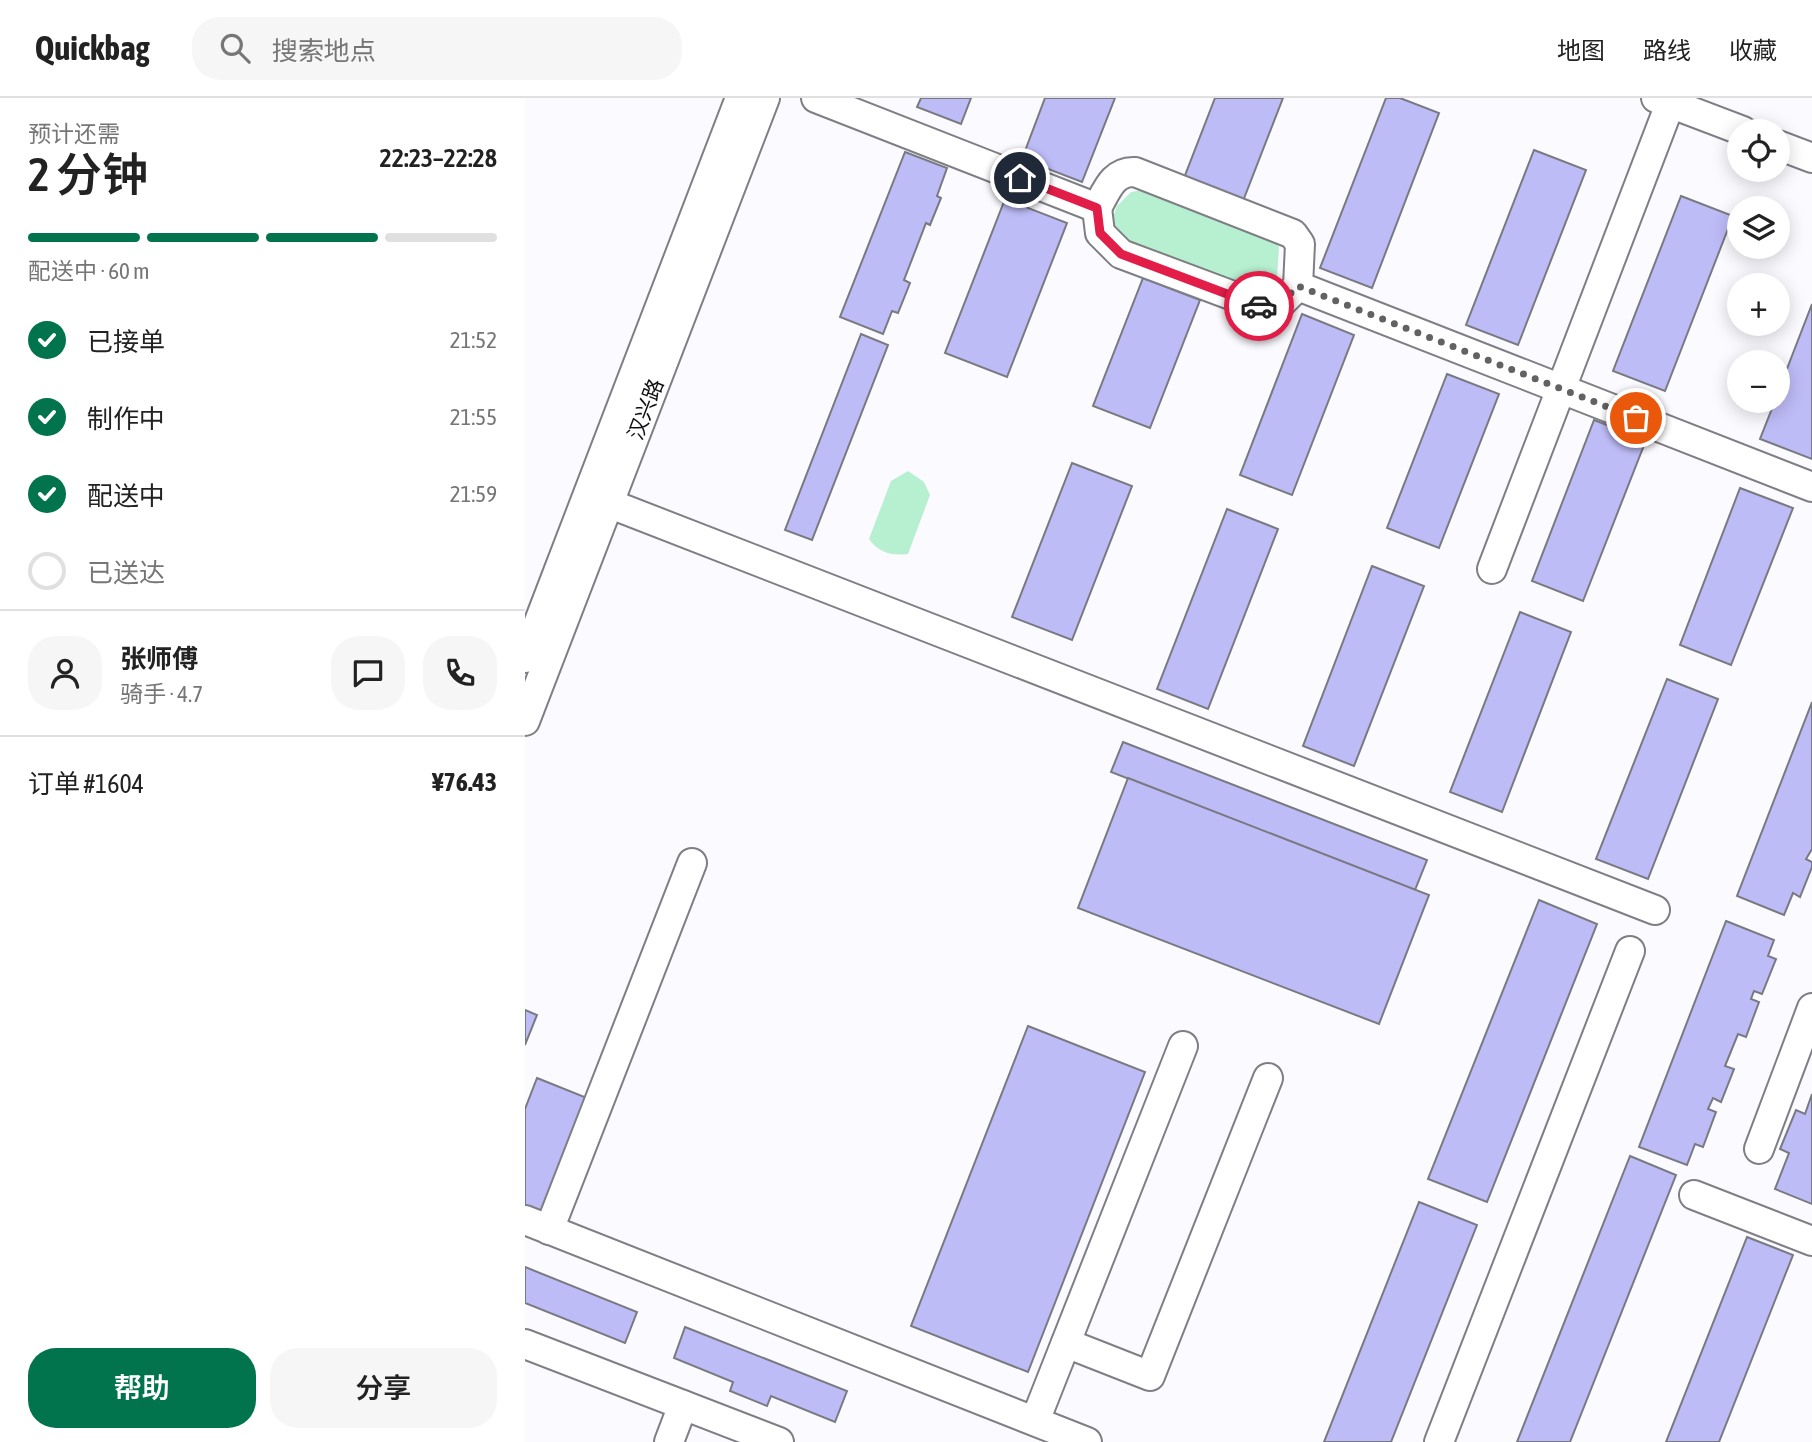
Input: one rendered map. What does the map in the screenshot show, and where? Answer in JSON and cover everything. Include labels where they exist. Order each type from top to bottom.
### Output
[{"type":"street","name":"汉兴路","points":[[525,658],[740,98]]},
{"type":"street","name":"汉兴路","points":[[525,721],[765,98]]},
{"type":"street","points":[[816,98],[1097,208]]},
{"type":"street","points":[[1492,569],[1561,389],[1663,101],[1727,125]]},
{"type":"street","points":[[1790,150],[1812,158]]},
{"type":"street","points":[[1124,172],[1147,177],[1293,234],[1300,244],[1298,286],[1282,302],[1268,309],[1121,254],[1100,233],[1097,208],[1117,176],[1124,172]]},
{"type":"street","points":[[1298,286],[1812,487]]},
{"type":"street","points":[[608,503],[1654,910]]},
{"type":"street","points":[[692,863],[537,1225],[1087,1442]]},
{"type":"street","points":[[1439,1442],[1630,951]]},
{"type":"street","points":[[1759,1149],[1812,1008]]},
{"type":"street","points":[[1034,1421],[1183,1046]]},
{"type":"street","points":[[1066,1343],[1150,1376],[1268,1078]]},
{"type":"street","points":[[1695,1195],[1812,1241]]},
{"type":"street","points":[[525,1344],[779,1442]]},
{"type":"street","points":[[669,1442],[683,1405]]},
{"type":"green space","points":[[1148,189],[1271,236],[1279,247],[1277,278],[1267,287],[1250,292],[1127,246],[1113,228],[1117,206],[1131,192]]},
{"type":"green space","points":[[908,471],[924,482],[930,495],[908,554],[891,554],[877,548],[869,539],[891,481]]},
{"type":"building","points":[[921,98],[971,98],[961,124],[917,107]]},
{"type":"building","points":[[1045,98],[1115,98],[1082,182],[1022,159]]},
{"type":"building","points":[[1215,98],[1283,98],[1243,201],[1184,178]]},
{"type":"building","points":[[1386,98],[1400,98],[1439,113],[1372,288],[1320,268]]},
{"type":"building","points":[[1534,150],[1586,170],[1518,345],[1466,325]]},
{"type":"building","points":[[905,152],[947,168],[937,196],[941,198],[930,225],[926,223],[904,280],[910,283],[898,313],[892,311],[883,334],[840,317]]},
{"type":"building","points":[[1681,196],[1727,214],[1727,231],[1665,391],[1613,371]]},
{"type":"building","points":[[1005,199],[1067,223],[1007,377],[945,353]]},
{"type":"building","points":[[1143,278],[1200,300],[1150,428],[1093,406]]},
{"type":"building","points":[[1812,304],[1812,459],[1760,439],[1770,413],[1790,413],[1790,361]]},
{"type":"building","points":[[1302,314],[1354,335],[1292,495],[1240,475]]},
{"type":"building","points":[[861,334],[888,345],[812,540],[785,530]]},
{"type":"building","points":[[1447,374],[1499,394],[1439,548],[1387,528]]},
{"type":"building","points":[[1594,420],[1646,440],[1583,601],[1532,581]]},
{"type":"building","points":[[1072,463],[1132,486],[1072,640],[1012,617]]},
{"type":"building","points":[[1740,488],[1793,508],[1731,665],[1680,645]]},
{"type":"building","points":[[1227,509],[1278,529],[1208,709],[1157,689]]},
{"type":"building","points":[[1372,566],[1424,586],[1354,766],[1303,746]]},
{"type":"building","points":[[1520,612],[1571,632],[1502,812],[1450,792]]},
{"type":"building","points":[[1667,679],[1718,699],[1648,879],[1596,859]]},
{"type":"building","points":[[1812,702],[1812,849],[1806,859],[1812,862],[1812,867],[1800,897],[1793,893],[1784,915],[1737,896]]},
{"type":"building","points":[[1123,742],[1427,860],[1415,890],[1111,772]]},
{"type":"building","points":[[1128,778],[1429,895],[1379,1024],[1078,908]]},
{"type":"building","points":[[1539,900],[1597,924],[1487,1202],[1428,1179]]},
{"type":"building","points":[[1726,921],[1774,940],[1768,956],[1776,959],[1762,994],[1754,991],[1751,999],[1759,1002],[1746,1037],[1738,1034],[1725,1066],[1734,1069],[1721,1102],[1713,1098],[1708,1109],[1716,1112],[1703,1147],[1695,1144],[1687,1165],[1639,1147]]},
{"type":"building","points":[[525,1010],[537,1015],[525,1045]]},
{"type":"building","points":[[1028,1026],[1145,1072],[1028,1372],[911,1326]]},
{"type":"building","points":[[537,1078],[587,1098],[541,1212],[525,1205],[525,1109]]},
{"type":"building","points":[[1812,1094],[1812,1204],[1775,1189],[1789,1153],[1780,1149],[1796,1110],[1805,1114]]},
{"type":"building","points":[[1630,1156],[1676,1175],[1570,1442],[1517,1442]]},
{"type":"building","points":[[1419,1202],[1477,1225],[1391,1442],[1324,1442]]},
{"type":"building","points":[[1747,1237],[1793,1255],[1719,1442],[1666,1442]]},
{"type":"building","points":[[525,1267],[637,1312],[625,1343],[525,1303]]},
{"type":"building","points":[[685,1327],[847,1391],[835,1422],[771,1396],[767,1406],[730,1391],[733,1382],[674,1358]]},
{"type":"way so far","points":[[1259,306],[1268,309],[1282,302],[1298,286],[1636,418]]},
{"type":"route","points":[[1020,178],[1097,208],[1100,233],[1121,254],[1259,306]]}]
